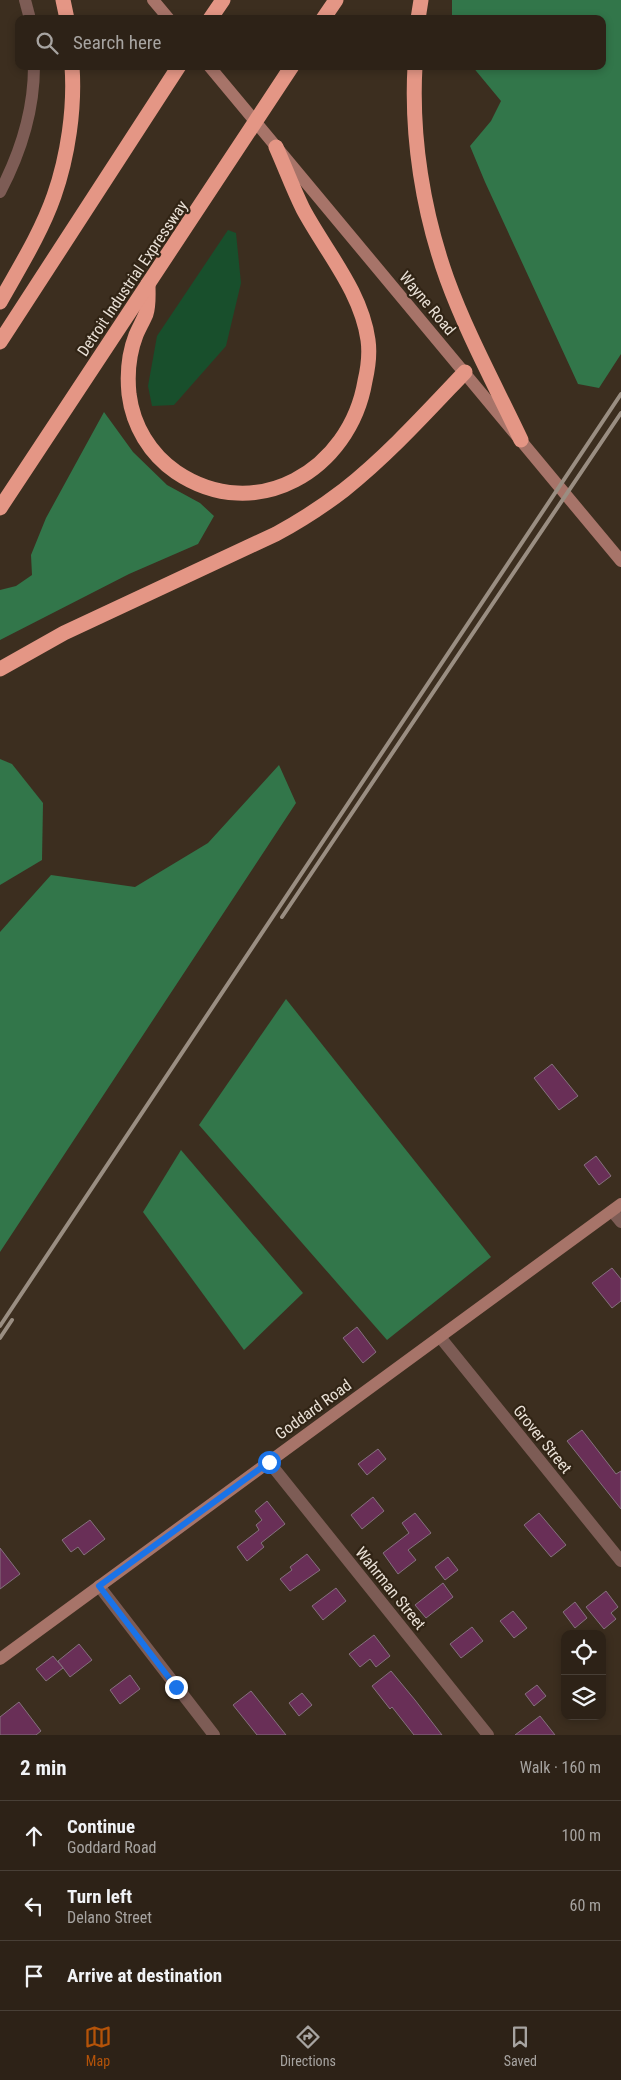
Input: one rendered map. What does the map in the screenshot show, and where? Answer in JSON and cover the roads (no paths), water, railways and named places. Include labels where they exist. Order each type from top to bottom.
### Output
[{"type":"highway","points":[[63,0],[66,15]]},
{"type":"highway","points":[[326,15],[336,0]]},
{"type":"highway","points":[[418,15],[420,0]]},
{"type":"highway","points":[[0,302],[37,236],[54,195],[66,146],[71,108],[72,70]]},
{"type":"highway","points":[[0,342],[176,70]]},
{"type":"highway","name":"Detroit Industrial Expressway","points":[[0,508],[289,70]]},
{"type":"highway","points":[[415,70],[415,110],[421,178],[447,278],[465,322],[521,440]]},
{"type":"highway","points":[[148,284],[146,313],[136,335],[130,357],[129,396],[133,414],[142,435],[153,452],[167,466],[198,485],[215,491],[239,494],[260,493],[278,488],[298,479],[330,454],[352,425],[359,409],[364,393],[369,360],[368,341],[363,318],[354,296],[303,208],[276,147]]},
{"type":"highway","points":[[0,669],[64,633],[276,534],[310,515],[375,464],[465,372]]},
{"type":"main road","points":[[154,0],[166,15]]},
{"type":"main road","name":"Wayne Road","points":[[212,70],[621,561]]},
{"type":"main road","name":"Goddard Road","points":[[0,1659],[616,1207]]},
{"type":"street","points":[[25,0],[29,15]]},
{"type":"street","points":[[0,192],[12,169],[30,117],[34,70]]},
{"type":"street","points":[[616,1207],[621,1222]]},
{"type":"street","name":"Grover Street","points":[[440,1337],[621,1561]]},
{"type":"street","name":"Wahrman Street","points":[[269,1462],[488,1735]]},
{"type":"street","points":[[99,1586],[214,1735]]},
{"type":"railway","points":[[0,1326],[621,394]]},
{"type":"railway","points":[[282,917],[621,413]]},
{"type":"railway","points":[[0,1338],[12,1320]]}]
